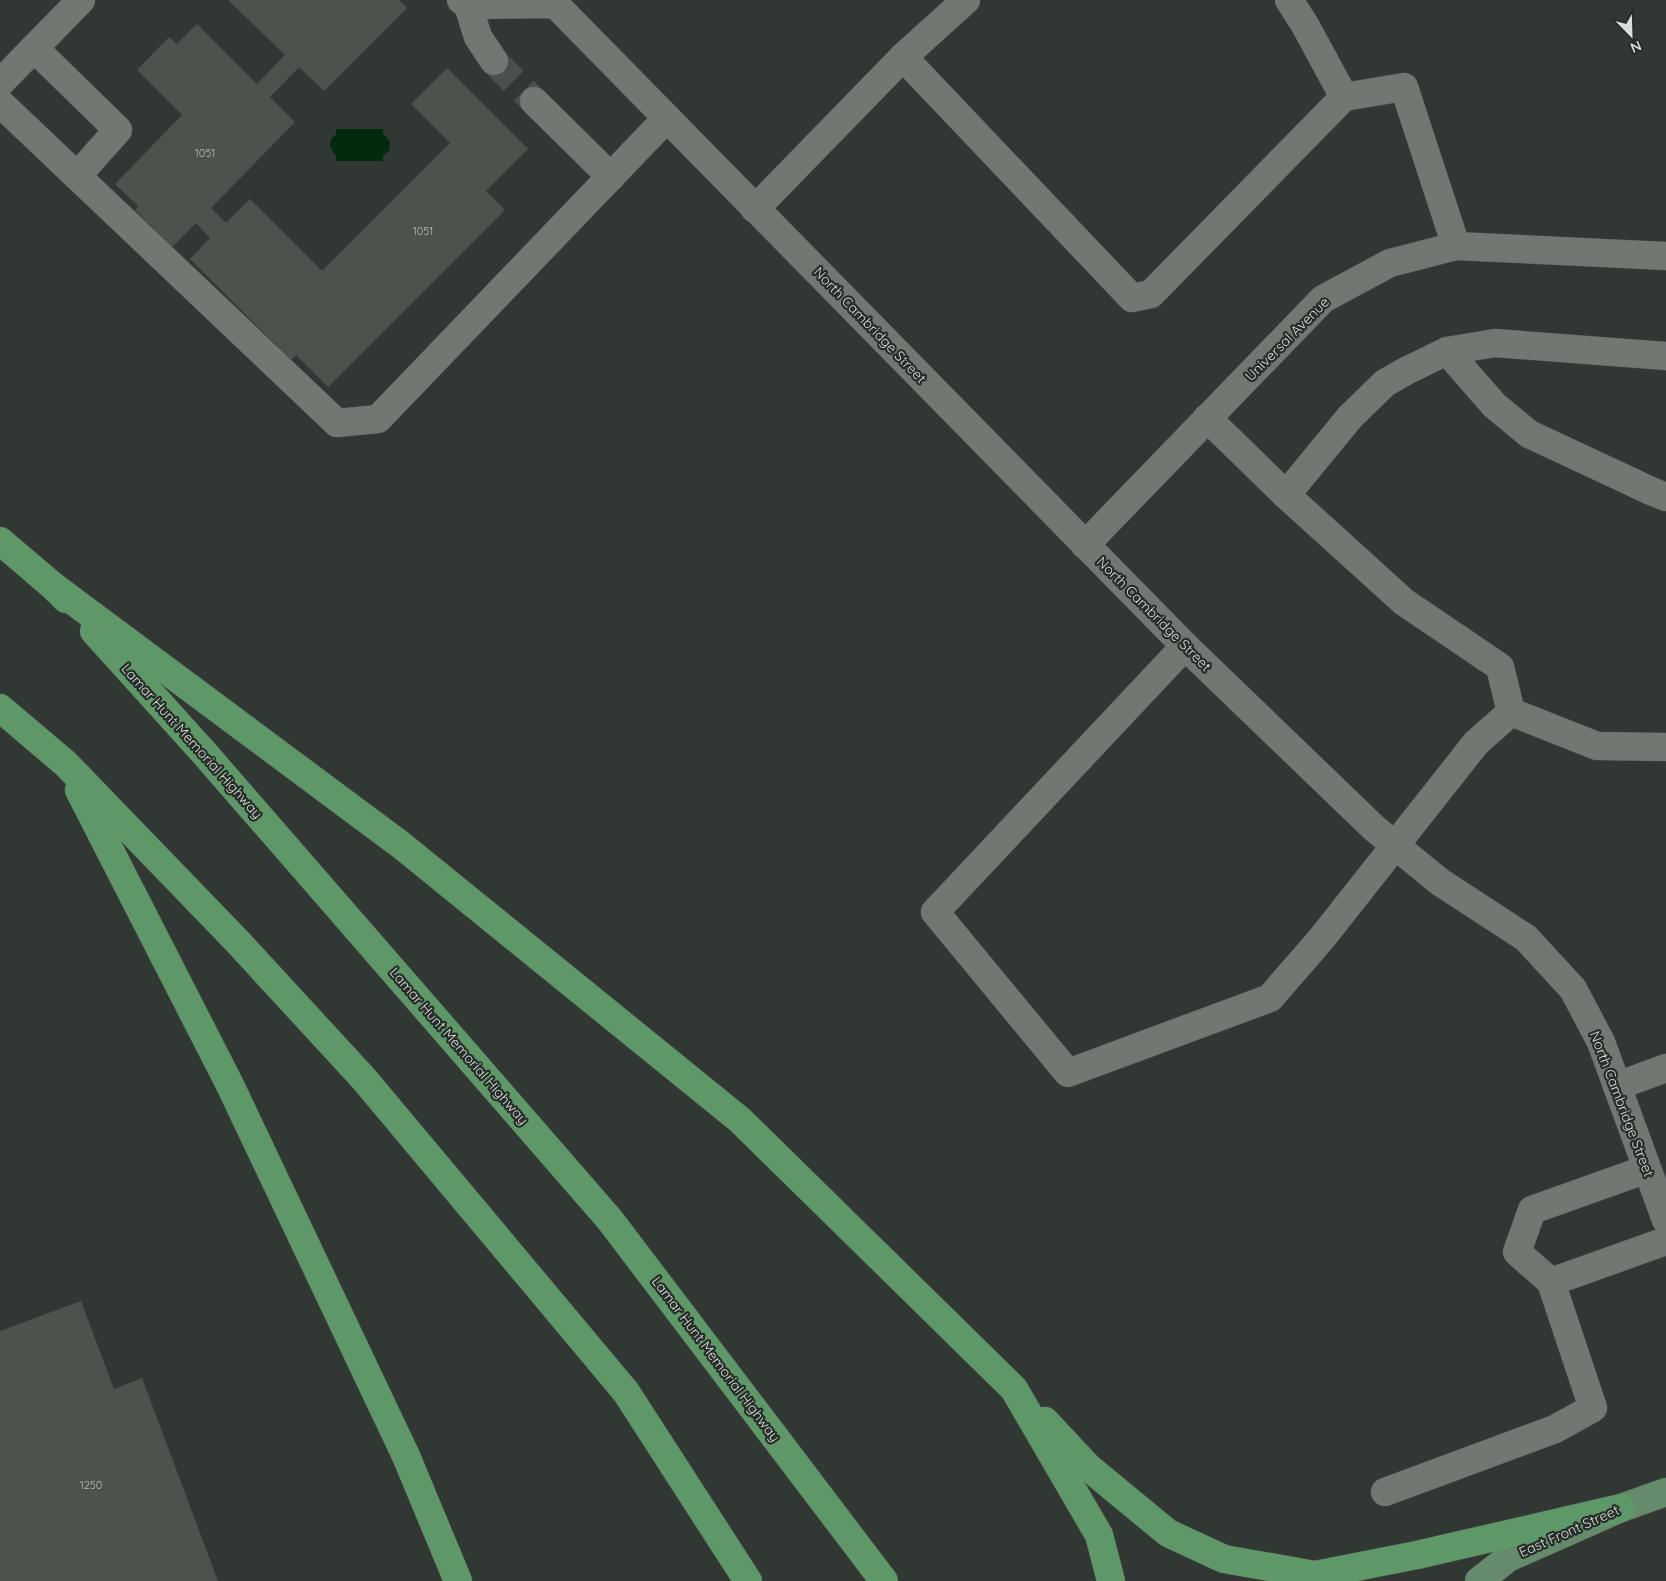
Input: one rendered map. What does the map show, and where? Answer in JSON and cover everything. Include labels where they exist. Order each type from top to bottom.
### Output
[{"type":"highway","name":"Lamar Hunt Memorial Highway","points":[[0,540],[53,586],[206,755],[610,1220],[884,1581]]},
{"type":"highway","points":[[53,586],[402,845],[740,1120],[1014,1389],[1088,1467],[1168,1532],[1224,1559],[1315,1575],[1417,1555],[1621,1508]]},
{"type":"highway","points":[[0,708],[66,764],[237,940],[364,1079],[626,1392],[748,1581]]},
{"type":"highway","points":[[66,764],[230,1085],[406,1456],[458,1581]]},
{"type":"highway","points":[[1014,1389],[1099,1535],[1111,1581]]},
{"type":"main road","name":"East Front Street","points":[[1478,1581],[1508,1558],[1621,1508],[1666,1492]]},
{"type":"street","points":[[0,83],[81,0]]},
{"type":"street","points":[[755,208],[903,57],[966,0]]},
{"type":"street","points":[[1289,0],[1305,25],[1344,97]]},
{"type":"street","points":[[464,3],[478,37],[494,61]]},
{"type":"street","name":"North Cambridge Street","points":[[464,3],[554,4],[1185,646],[1367,821],[1440,882],[1526,938],[1573,989],[1601,1042],[1666,1220]]},
{"type":"street","points":[[34,48],[118,130],[77,176]]},
{"type":"street","points":[[903,57],[1132,298],[1151,294],[1344,97],[1404,87],[1456,246]]},
{"type":"street","points":[[534,100],[611,176]]},
{"type":"street","points":[[0,103],[337,423],[378,419],[667,118]]},
{"type":"street","name":"Universal Avenue","points":[[1085,545],[1323,299],[1390,262],[1456,246],[1666,256]]},
{"type":"street","points":[[1286,495],[1350,417],[1385,383],[1447,351],[1495,343],[1666,356]]},
{"type":"street","points":[[1447,351],[1494,405],[1529,434],[1666,497]]},
{"type":"street","points":[[1207,418],[1286,495],[1404,602],[1500,667],[1511,712]]},
{"type":"street","points":[[1185,646],[934,912],[1068,1073],[1270,998],[1322,938],[1476,743],[1511,712]]},
{"type":"street","points":[[1511,712],[1597,746],[1666,747]]},
{"type":"street","points":[[1617,1086],[1666,1068]]},
{"type":"street","points":[[1385,1492],[1555,1429],[1593,1408],[1551,1282],[1517,1252],[1532,1210],[1647,1169]]},
{"type":"street","points":[[1551,1282],[1666,1241]]},
{"type":"shaded area","points":[[336,129],[383,129],[383,134],[389,142],[389,151],[383,155],[383,161],[336,161],[336,155],[330,144],[336,134]]},
{"type":"building","points":[[228,0],[399,0],[407,8],[324,91],[299,67],[270,97],[295,122],[211,208],[226,223],[250,199],[322,271],[450,143],[411,104],[447,68],[528,149],[486,191],[505,210],[328,387],[296,355],[291,360],[190,259],[210,238],[196,223],[172,247],[135,210],[138,206],[115,184],[182,115],[137,70],[169,37],[177,44],[197,24],[257,84],[285,55]]},
{"type":"building","points":[[81,1301],[114,1389],[142,1378],[218,1581],[0,1581],[0,1331]]},
{"type":"tunnel","points":[[494,61],[534,101]]}]
